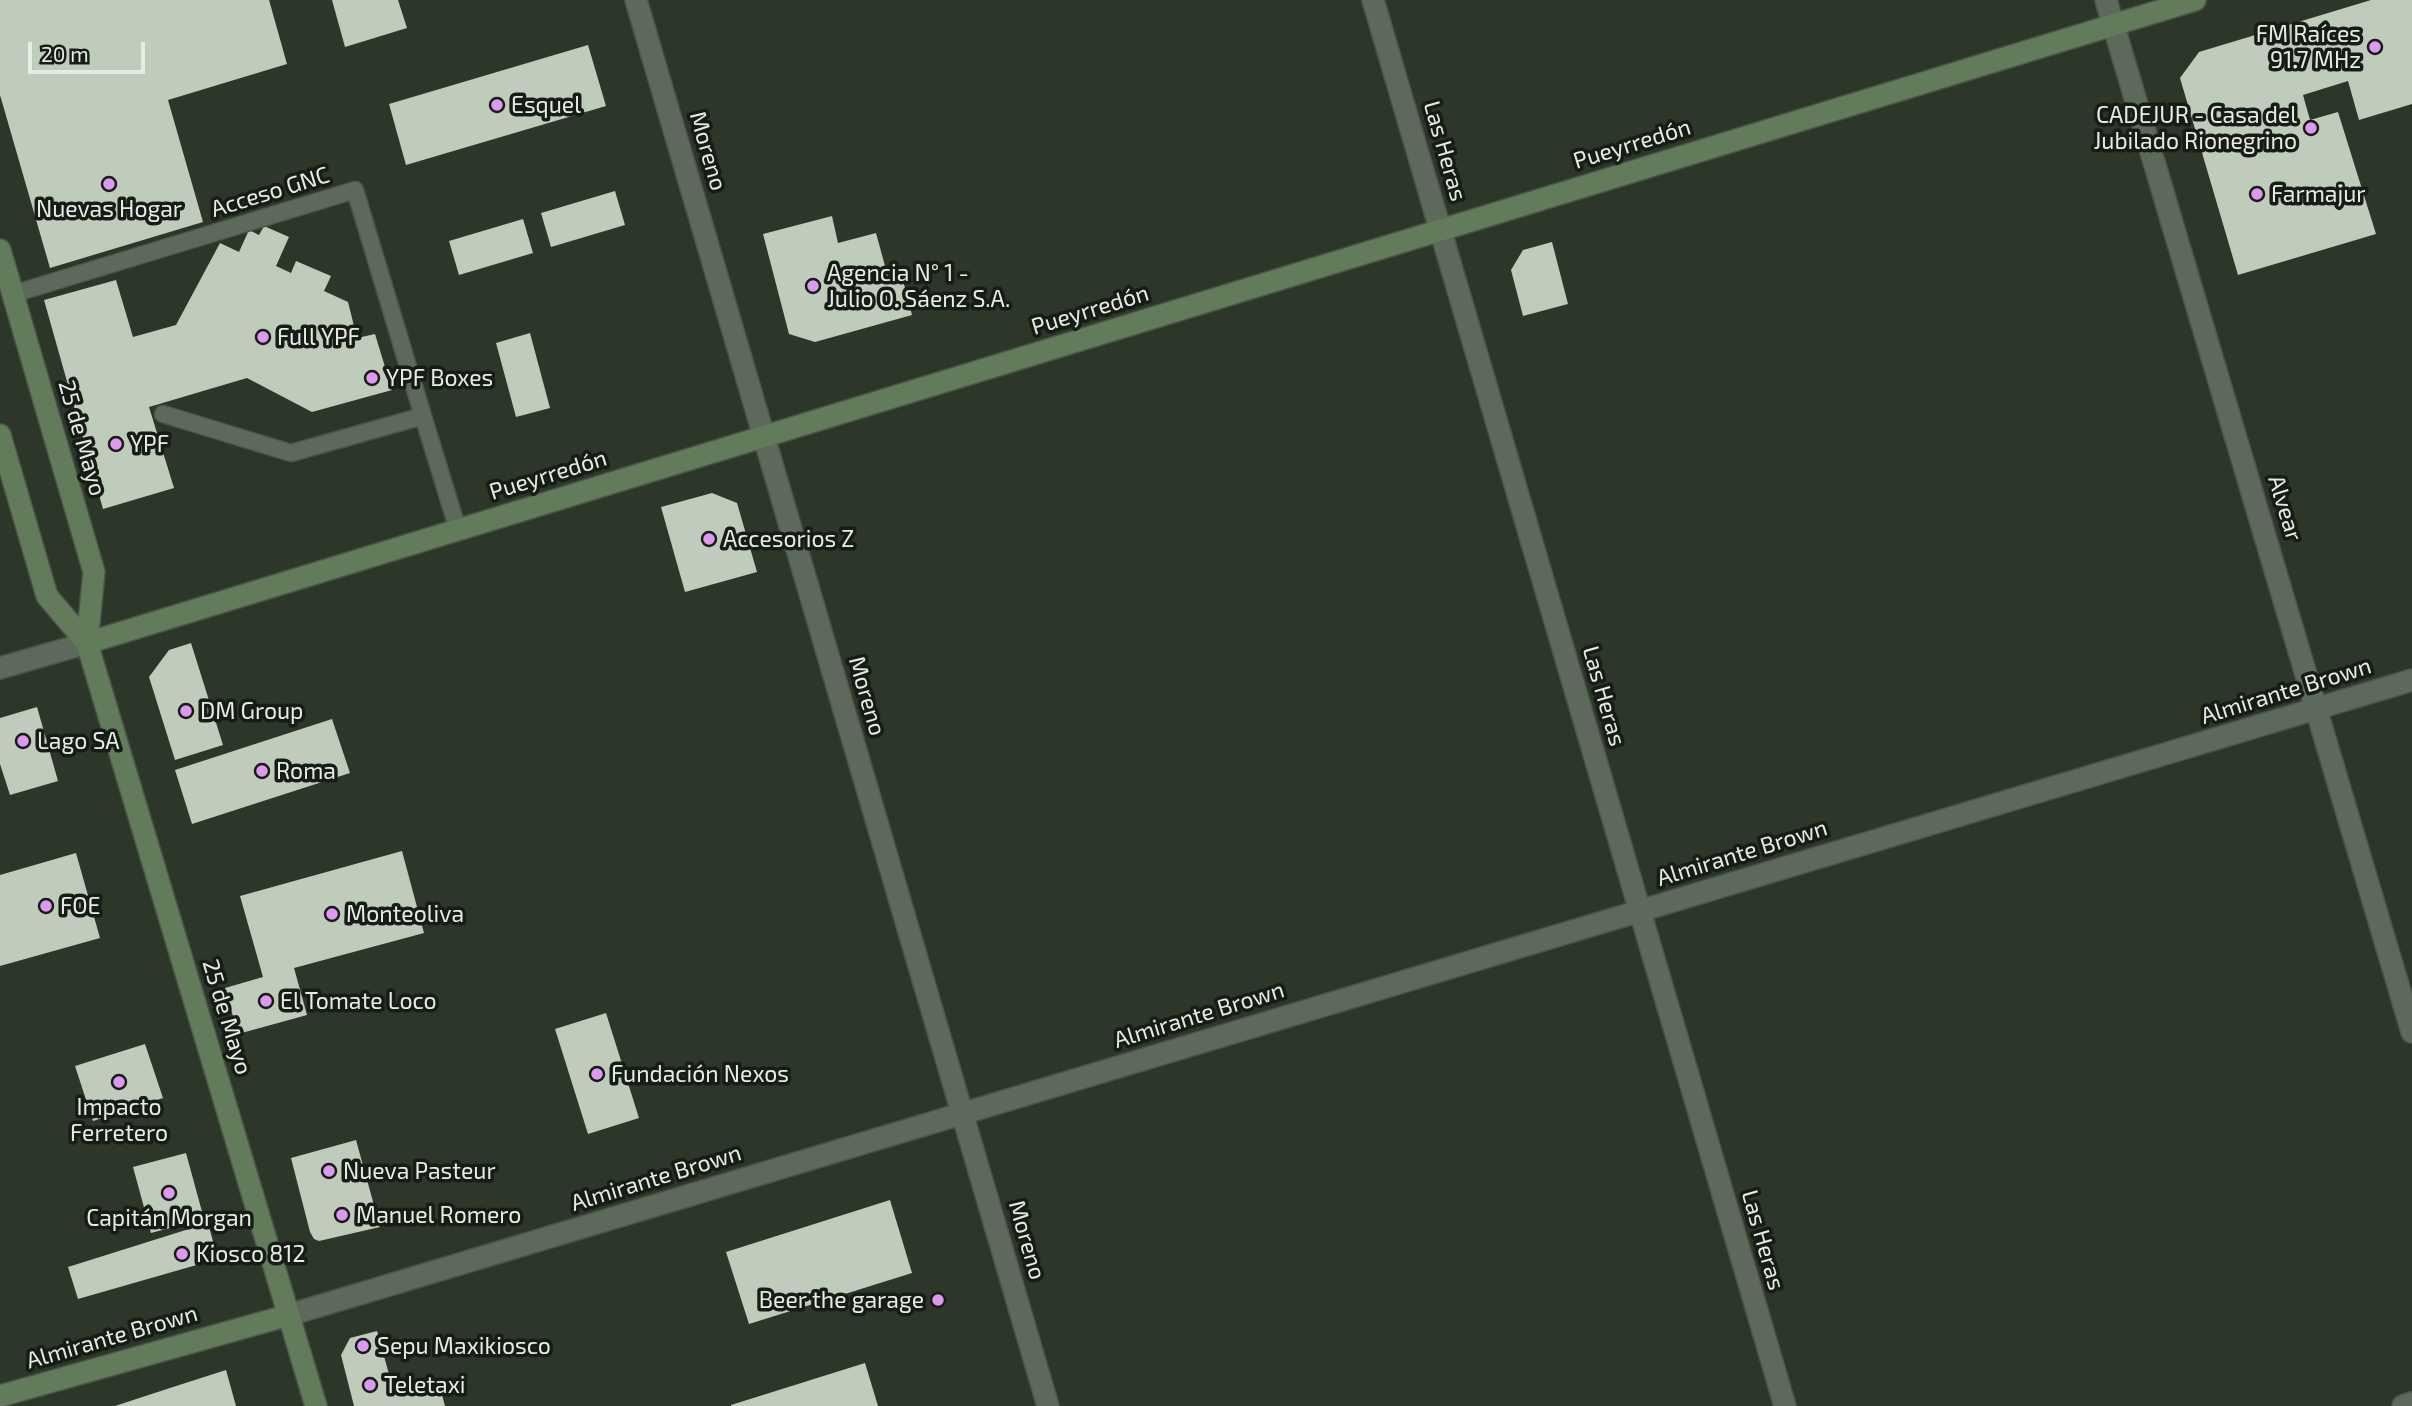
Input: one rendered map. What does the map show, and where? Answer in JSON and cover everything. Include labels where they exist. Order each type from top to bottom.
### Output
[{"type":"main road","name":"Pueyrredón","points":[[87,643],[2195,0]]},
{"type":"main road","name":"25 de Mayo","points":[[0,250],[94,572],[87,643],[316,1406]]},
{"type":"main road","name":"25 de Mayo","points":[[0,435],[47,596],[87,643]]},
{"type":"main road","name":"Almirante Brown","points":[[0,1396],[289,1315]]},
{"type":"street","name":"Moreno","points":[[636,0],[1048,1406]]},
{"type":"street","name":"Las Heras","points":[[1373,0],[1785,1406]]},
{"type":"street","name":"Alvear","points":[[2106,0],[2412,1032]]},
{"type":"street","name":"Pueyrredón","points":[[0,668],[87,643]]},
{"type":"street","name":"Almirante Brown","points":[[289,1315],[2412,680]]},
{"type":"street","points":[[2403,1406],[2412,1404]]},
{"type":"lane","name":"Acceso GNC","points":[[13,294],[355,190],[423,416]]},
{"type":"lane","points":[[163,414],[291,453],[423,416],[458,530]]},
{"type":"building","points":[[0,0],[269,0],[287,64],[168,100],[203,222],[50,268],[0,95]]},
{"type":"building","points":[[332,0],[398,0],[407,28],[345,47]]},
{"type":"building","points":[[2371,0],[2412,0],[2412,104],[2359,120],[2348,81],[2303,95],[2310,120],[2338,112],[2376,234],[2238,275],[2180,78],[2199,52]]},
{"type":"building","name":"Esquel","points":[[588,45],[606,106],[406,165],[389,104]]},
{"type":"building","points":[[615,191],[625,225],[551,247],[541,213]]},
{"type":"building","name":"Agencia N° 1 - Julio O. Sáenz S.A.","points":[[832,216],[838,243],[876,233],[888,277],[901,273],[912,315],[815,342],[789,334],[763,234]]},
{"type":"building","points":[[523,219],[533,253],[459,275],[449,241]]},
{"type":"building","points":[[264,226],[289,237],[276,266],[291,273],[296,261],[331,276],[324,291],[348,302],[357,338],[375,334],[392,390],[312,412],[247,378],[149,407],[174,488],[103,509],[44,300],[116,280],[133,337],[176,325],[220,243],[239,252],[249,230],[259,235]]},
{"type":"building","points":[[1552,242],[1568,304],[1523,316],[1511,270],[1523,250]]},
{"type":"building","points":[[530,333],[550,408],[516,417],[496,343]]},
{"type":"building","name":"Accesorios Z","points":[[712,493],[737,503],[757,572],[685,592],[661,507]]},
{"type":"building","name":"DM Group","points":[[191,643],[223,745],[175,760],[149,677],[169,650]]},
{"type":"building","name":"Lago SA","points":[[37,707],[58,781],[10,795],[0,764],[0,718]]},
{"type":"building","name":"Roma","points":[[332,719],[350,773],[192,824],[175,770]]},
{"type":"building","name":"Monteoliva","points":[[402,851],[424,933],[294,968],[307,1015],[238,1034],[225,988],[263,977],[240,896]]},
{"type":"building","name":"FOE","points":[[76,853],[100,938],[0,966],[0,875]]},
{"type":"building","name":"Fundación Nexos","points":[[606,1013],[639,1118],[588,1134],[555,1029]]},
{"type":"building","name":"Impacto Ferretero","points":[[145,1044],[163,1098],[93,1121],[75,1066]]},
{"type":"building","points":[[356,1140],[380,1227],[319,1241],[314,1239],[310,1232],[291,1158]]},
{"type":"building","name":"Capitán Morgan","points":[[186,1153],[204,1219],[151,1233],[133,1167]]},
{"type":"building","points":[[890,1200],[912,1273],[749,1324],[726,1252]]},
{"type":"building","points":[[208,1223],[214,1245],[207,1262],[78,1299],[68,1267]]},
{"type":"building","points":[[377,1331],[394,1392],[438,1380],[445,1406],[354,1406],[341,1355],[350,1338]]},
{"type":"building","points":[[865,1363],[878,1406],[731,1406],[731,1405]]},
{"type":"building","points":[[226,1370],[236,1406],[115,1406],[173,1387]]},
{"type":"place","name":"FM Raíces 91.7 MHz","points":[[2375,47]]},
{"type":"place","name":"Esquel","points":[[497,105]]},
{"type":"place","name":"CADEJUR - Casa del Jubilado Rionegrino","points":[[2311,128]]},
{"type":"place","name":"Nuevas Hogar","points":[[109,184]]},
{"type":"place","name":"Farmajur","points":[[2257,194]]},
{"type":"place","name":"Agencia N° 1 - Julio O. Sáenz S.A.","points":[[813,286]]},
{"type":"place","name":"Full YPF","points":[[263,337]]},
{"type":"place","name":"YPF Boxes","points":[[372,378]]},
{"type":"place","name":"YPF","points":[[116,444]]},
{"type":"place","name":"Accesorios Z","points":[[709,539]]},
{"type":"place","name":"DM Group","points":[[186,711]]},
{"type":"place","name":"Lago SA","points":[[23,741]]},
{"type":"place","name":"Roma","points":[[262,771]]},
{"type":"place","name":"FOE","points":[[46,906]]},
{"type":"place","name":"Monteoliva","points":[[332,914]]},
{"type":"place","name":"El Tomate Loco","points":[[266,1001]]},
{"type":"place","name":"Fundación Nexos","points":[[597,1074]]},
{"type":"place","name":"Impacto Ferretero","points":[[119,1082]]},
{"type":"place","name":"Nueva Pasteur","points":[[329,1171]]},
{"type":"place","name":"Capitán Morgan","points":[[169,1193]]},
{"type":"place","name":"Manuel Romero","points":[[342,1215]]},
{"type":"place","name":"Kiosco 812","points":[[182,1254]]},
{"type":"place","name":"Beer the garage","points":[[938,1300]]},
{"type":"place","name":"Sepu Maxikiosco","points":[[363,1346]]},
{"type":"place","name":"Teletaxi","points":[[370,1385]]}]
